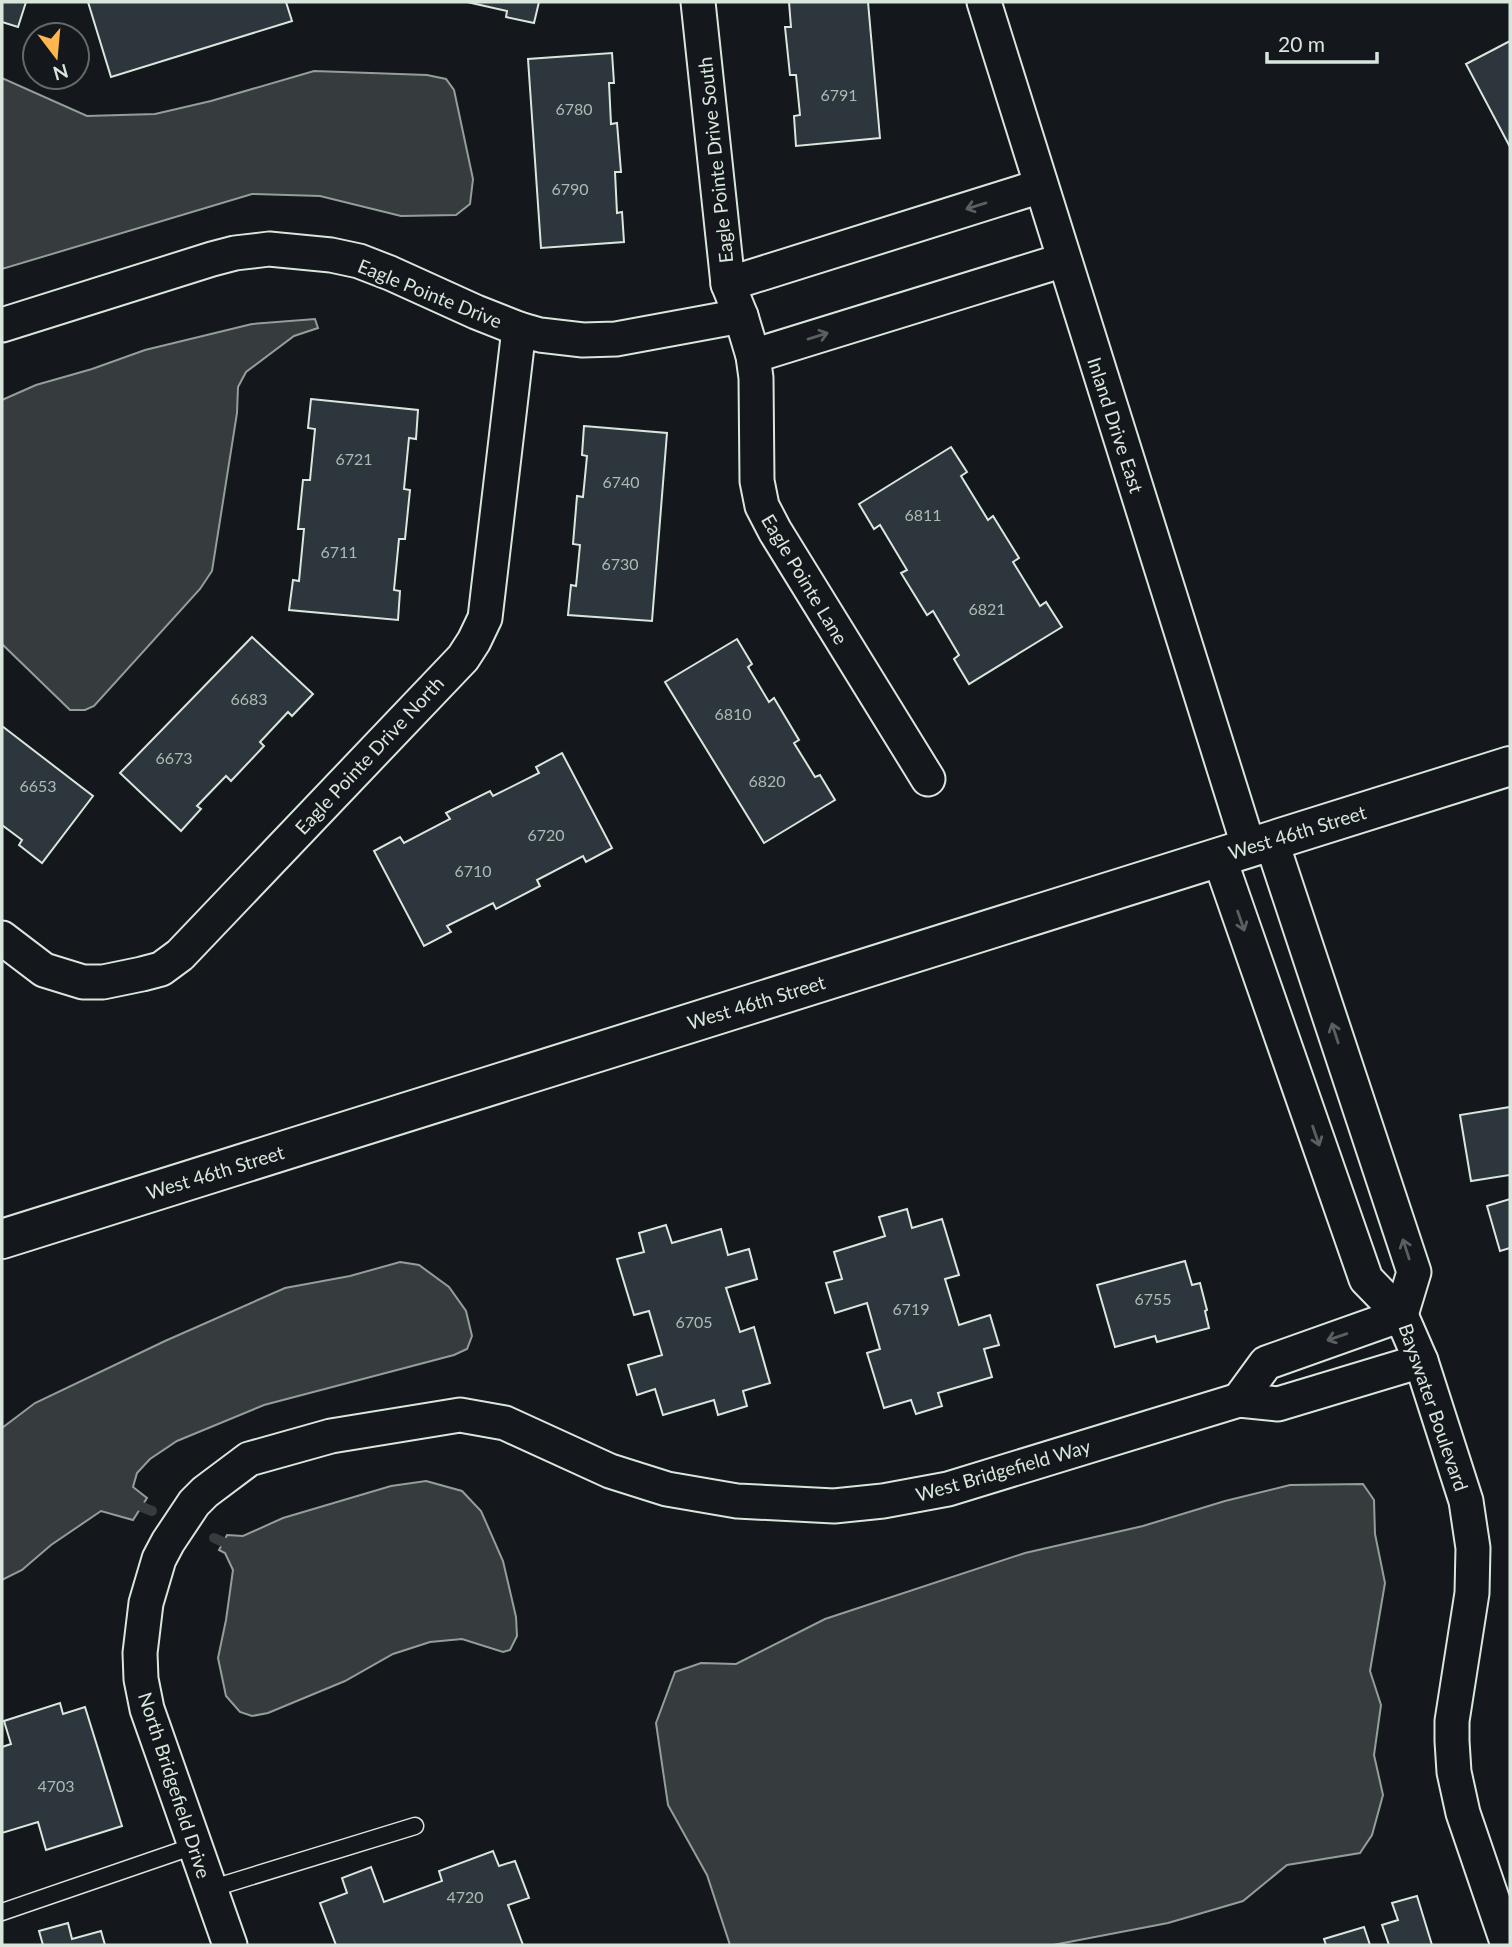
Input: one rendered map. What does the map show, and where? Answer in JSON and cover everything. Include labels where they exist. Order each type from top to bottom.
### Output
[{"type":"street","name":"Eagle Pointe Drive South","points":[[698,2],[727,284],[741,316]]},
{"type":"street","name":"Inland Drive East","points":[[984,2],[1246,848]]},
{"type":"street","points":[[727,284],[1041,186]]},
{"type":"street","name":"Eagle Pointe Drive","points":[[2,325],[212,259],[269,249],[318,253],[359,261],[476,312],[540,335],[583,340],[616,340],[741,316]]},
{"type":"street","points":[[753,356],[1063,260]]},
{"type":"street","name":"Eagle Pointe Lane","points":[[741,316],[753,356],[757,389],[756,470],[762,506],[782,543],[928,779]]},
{"type":"street","name":"Eagle Pointe Drive North","points":[[2,938],[44,970],[83,982],[103,982],[161,969],[180,955],[463,658],[485,618],[519,329]]},
{"type":"street","name":"West 46th Street","points":[[2,1239],[1510,766]]},
{"type":"street","points":[[1239,1400],[1266,1363],[1401,1315],[1414,1272],[1246,848]]},
{"type":"street","name":"Bayswater Boulevard","points":[[1246,848],[1366,1279],[1401,1315],[1421,1361],[1466,1501],[1473,1548],[1472,1593],[1452,1721],[1452,1741],[1456,1783],[1463,1813],[1508,1945]]},
{"type":"street","name":"West Bridgefield Way","points":[[168,1542],[194,1503],[250,1459],[331,1436],[445,1416],[460,1415],[505,1423],[610,1471],[667,1489],[737,1502],[834,1506],[883,1501],[948,1489],[1239,1400],[1279,1404],[1421,1361]]},
{"type":"street","name":"North Bridgefield Drive","points":[[168,1542],[152,1578],[146,1603],[140,1653],[141,1679],[147,1709],[230,1945]]},
{"type":"lane","points":[[210,1889],[415,1826]]},
{"type":"lane","points":[[2,1912],[194,1846]]},
{"type":"shaded area","points":[[314,71],[427,75],[446,79],[454,90],[473,179],[470,204],[456,215],[401,216],[320,196],[252,194],[2,269],[2,78],[21,86],[21,91],[31,91],[87,116],[155,114]]},
{"type":"shaded area","points":[[315,319],[318,328],[294,336],[246,372],[238,387],[237,413],[212,571],[200,589],[94,706],[85,710],[70,710],[2,644],[2,400],[36,385],[145,350],[252,324]]},
{"type":"shaded area","points":[[400,1262],[419,1265],[449,1287],[466,1311],[472,1336],[467,1349],[454,1355],[264,1405],[177,1441],[150,1459],[137,1473],[133,1487],[147,1498],[133,1520],[101,1511],[51,1545],[22,1570],[2,1580],[2,1428],[35,1403],[285,1288],[350,1276]]},
{"type":"shaded area","points":[[426,1481],[462,1491],[481,1511],[503,1561],[516,1617],[517,1636],[510,1650],[503,1652],[462,1639],[430,1642],[393,1654],[345,1681],[268,1713],[252,1716],[240,1712],[226,1696],[218,1658],[233,1570],[225,1553],[219,1550],[227,1535],[243,1536],[283,1518],[391,1486]]},
{"type":"shaded area","points":[[1363,1484],[1374,1500],[1375,1534],[1385,1583],[1370,1671],[1381,1705],[1374,1755],[1383,1795],[1372,1835],[1360,1853],[1287,1865],[1243,1901],[1168,1923],[1053,1945],[730,1945],[707,1875],[668,1805],[656,1723],[675,1672],[701,1663],[736,1664],[825,1619],[1025,1553],[1143,1526],[1290,1485]]},
{"type":"building","points":[[2,2],[26,2],[18,27],[2,22]]},
{"type":"building","points":[[88,2],[286,2],[292,21],[111,77]]},
{"type":"building","points":[[467,2],[539,2],[534,23],[506,17],[507,11]]},
{"type":"building","points":[[789,2],[868,2],[880,138],[796,146],[794,116],[800,115],[796,75],[790,75],[785,27],[791,27]]},
{"type":"building","points":[[1510,41],[1510,147],[1466,64]]},
{"type":"building","points":[[612,53],[614,83],[609,83],[611,124],[617,123],[621,172],[615,172],[617,213],[622,212],[624,242],[541,248],[528,59]]},
{"type":"building","points":[[311,399],[418,410],[416,439],[409,438],[404,489],[410,490],[405,539],[399,539],[394,590],[400,591],[398,620],[289,610],[293,580],[299,581],[304,529],[298,529],[303,480],[310,480],[315,429],[308,428]]},
{"type":"building","points":[[584,426],[667,433],[652,621],[568,615],[571,585],[576,586],[580,545],[573,544],[577,496],[583,497],[587,456],[582,455]]},
{"type":"building","points":[[951,447],[967,472],[961,476],[988,520],[993,516],[1019,558],[1013,562],[1040,606],[1046,602],[1062,627],[969,684],[954,659],[959,655],[933,611],[927,615],[901,573],[907,570],[880,525],[874,529],[859,504]]},
{"type":"building","points":[[252,637],[313,694],[292,716],[288,712],[260,742],[264,746],[231,781],[226,776],[197,806],[201,809],[181,831],[120,773]]},
{"type":"building","points":[[737,639],[752,664],[748,667],[769,702],[774,698],[799,740],[794,743],[815,777],[820,775],[835,800],[764,843],[665,682]]},
{"type":"building","points":[[2,726],[93,796],[42,863],[19,845],[22,840],[2,825]]},
{"type":"building","points":[[562,753],[612,848],[586,862],[583,856],[537,880],[540,886],[496,909],[493,903],[447,926],[451,932],[424,946],[374,851],[400,837],[404,843],[450,819],[446,813],[490,791],[493,796],[539,773],[536,767]]},
{"type":"building","points":[[1510,1107],[1510,1175],[1471,1181],[1460,1115]]},
{"type":"building","points":[[1510,1199],[1510,1248],[1500,1251],[1487,1206]]},
{"type":"building","points":[[907,1209],[912,1228],[942,1219],[959,1275],[945,1279],[959,1325],[990,1315],[999,1345],[984,1349],[992,1377],[938,1393],[942,1406],[916,1414],[911,1400],[884,1408],[867,1353],[880,1349],[867,1303],[835,1313],[826,1283],[842,1279],[834,1252],[885,1236],[879,1217]]},
{"type":"building","points":[[666,1225],[672,1243],[721,1229],[728,1255],[749,1249],[757,1279],[726,1288],[740,1332],[754,1327],[770,1383],[743,1391],[747,1406],[718,1415],[714,1400],[663,1415],[655,1389],[637,1395],[628,1365],[662,1355],[649,1311],[634,1315],[617,1259],[644,1252],[639,1233]]},
{"type":"building","points":[[1185,1261],[1192,1285],[1200,1283],[1209,1328],[1157,1342],[1155,1336],[1115,1347],[1097,1285]]},
{"type":"building","points":[[60,1703],[63,1714],[85,1707],[122,1826],[46,1850],[38,1822],[2,1833],[2,1747],[11,1744],[4,1721]]},
{"type":"building","points":[[493,1851],[499,1866],[515,1861],[529,1898],[508,1905],[523,1945],[336,1945],[320,1903],[347,1893],[342,1878],[371,1867],[384,1902],[442,1881],[439,1871]]},
{"type":"building","points":[[1417,1896],[1432,1945],[1389,1945],[1382,1925],[1398,1920],[1392,1903]]},
{"type":"building","points":[[68,1923],[72,1939],[101,1931],[105,1945],[43,1945],[39,1931]]},
{"type":"building","points":[[1364,1927],[1370,1945],[1326,1945],[1324,1939]]},
{"type":"waterway","points":[[142,1507],[152,1511]]},
{"type":"waterway","points":[[214,1538],[223,1542]]}]
